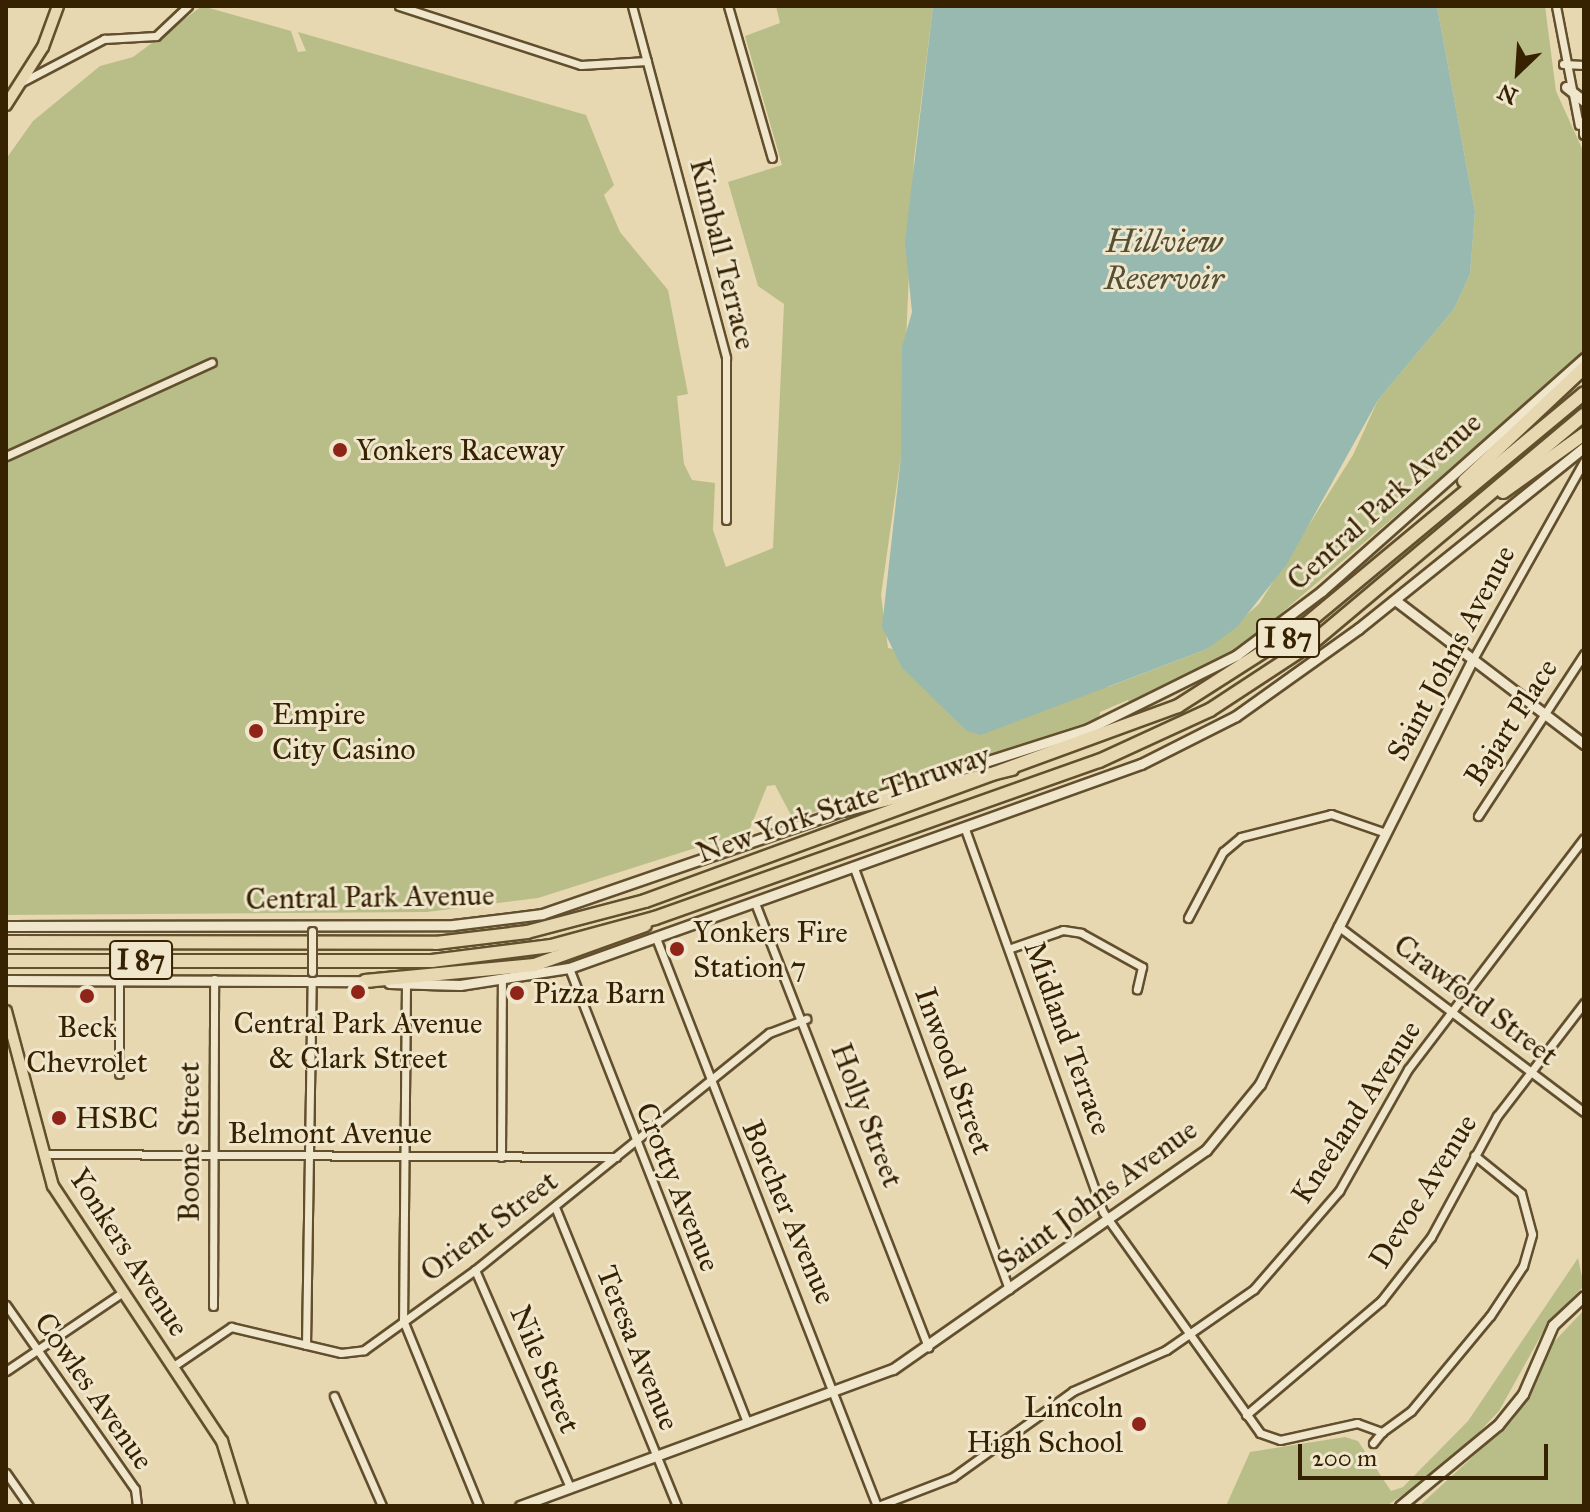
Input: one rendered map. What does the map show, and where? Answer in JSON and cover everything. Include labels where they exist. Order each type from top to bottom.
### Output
[{"type":"highway","points":[[1411,536],[1584,368]]},
{"type":"highway","name":"New York State Thruway","points":[[6,942],[405,944],[527,932],[645,901],[1151,720],[1231,677],[1411,536],[1584,393]]},
{"type":"highway","name":"New York State Thruway","points":[[6,961],[432,961],[551,946],[655,918],[1169,731],[1287,662],[1584,415]]},
{"type":"highway","points":[[1429,545],[1584,434]]},
{"type":"highway","points":[[844,810],[993,769],[1019,769]]},
{"type":"highway","points":[[365,981],[534,965],[631,935],[655,918]]},
{"type":"main road","points":[[6,105],[22,82],[58,6]]},
{"type":"main road","points":[[1566,87],[1584,101]]},
{"type":"main road","name":"Central Park Avenue","points":[[6,926],[313,928],[453,925],[542,914],[1088,729],[1237,655],[1322,591],[1584,358]]},
{"type":"main road","points":[[6,980],[312,976],[406,984],[502,981],[569,968],[965,829],[1192,741],[1395,600],[1584,447]]},
{"type":"main road","points":[[1395,600],[1584,744]]},
{"type":"main road","name":"Saint Johns Avenue","points":[[520,1506],[833,1391],[928,1347],[1199,1156],[1244,1109],[1473,659]]},
{"type":"main road","name":"Yonkers Avenue","points":[[6,1011],[44,1154],[65,1208],[175,1365],[227,1451],[242,1506]]},
{"type":"main road","points":[[1400,1506],[1498,1425],[1523,1394],[1553,1325],[1584,1296]]},
{"type":"street","points":[[22,82],[104,39],[156,36],[188,6]]},
{"type":"street","points":[[399,6],[581,65],[647,61]]},
{"type":"street","name":"Kimball Terrace","points":[[632,6],[726,358],[726,520]]},
{"type":"street","points":[[728,6],[772,158]]},
{"type":"street","points":[[1556,6],[1566,87],[1582,127]]},
{"type":"street","points":[[1563,64],[1584,65]]},
{"type":"street","points":[[6,456],[212,362]]},
{"type":"street","name":"Saint Johns Avenue","points":[[1473,659],[1584,461]]},
{"type":"street","name":"Bajart Place","points":[[1478,816],[1548,717],[1584,654]]},
{"type":"street","points":[[1188,918],[1223,852],[1241,837],[1331,814],[1383,832]]},
{"type":"street","name":"Midland Terrace","points":[[965,829],[1109,1220],[1260,1433],[1280,1440],[1357,1423],[1382,1432]]},
{"type":"street","name":"Kneeland Avenue","points":[[877,1506],[953,1477],[1073,1391],[1191,1336],[1254,1289],[1315,1223],[1452,1011],[1584,838]]},
{"type":"street","name":"Inwood Street","points":[[854,868],[1009,1289]]},
{"type":"street","name":"Holly Street","points":[[755,903],[806,1019],[928,1347]]},
{"type":"street","name":"Crawford Street","points":[[1338,926],[1584,1112]]},
{"type":"street","points":[[306,1345],[313,928]]},
{"type":"street","points":[[1011,948],[1063,930],[1081,933],[1142,967],[1137,989]]},
{"type":"street","name":"Borcher Avenue","points":[[656,938],[708,1080],[877,1506]]},
{"type":"street","name":"Crotty Avenue","points":[[569,968],[634,1143],[747,1423]]},
{"type":"street","points":[[119,979],[119,1074]]},
{"type":"street","name":"Boone Street","points":[[213,1306],[214,979]]},
{"type":"street","points":[[501,1157],[502,981]]},
{"type":"street","points":[[406,984],[407,1158],[403,1320],[479,1506]]},
{"type":"street","name":"Devoe Avenue","points":[[1246,1415],[1381,1301],[1431,1237],[1474,1155],[1531,1072],[1584,1003]]},
{"type":"street","name":"Orient Street","points":[[175,1365],[231,1327],[348,1354],[475,1270],[769,1033],[806,1019]]},
{"type":"street","name":"Belmont Avenue","points":[[44,1154],[616,1157]]},
{"type":"street","points":[[1373,1443],[1382,1432],[1411,1411],[1490,1316],[1530,1246],[1521,1193],[1474,1155]]},
{"type":"street","name":"Teresa Avenue","points":[[555,1207],[677,1506]]},
{"type":"street","name":"Nile Street","points":[[475,1270],[570,1487]]},
{"type":"street","points":[[6,1371],[123,1292]]},
{"type":"street","name":"Cowles Avenue","points":[[6,1305],[135,1489],[137,1506]]},
{"type":"street","points":[[334,1396],[382,1506]]},
{"type":"street","points":[[6,1473],[29,1506]]},
{"type":"green space","name":"Yonkers Raceway","points":[[202,6],[291,31],[298,52],[306,51],[298,32],[586,115],[614,185],[604,195],[620,232],[668,290],[688,394],[677,396],[684,464],[692,480],[715,483],[713,530],[726,567],[773,548],[784,304],[758,286],[728,182],[782,165],[745,36],[780,23],[776,6],[933,6],[914,159],[901,456],[881,595],[888,648],[1108,687],[1207,649],[1259,604],[1353,455],[1378,400],[1454,309],[1470,274],[1475,212],[1437,6],[1545,6],[1556,91],[1584,153],[1584,355],[1237,651],[1132,707],[1128,700],[1100,712],[1099,720],[793,819],[775,785],[767,786],[749,831],[538,898],[427,912],[6,915],[6,159],[33,121],[100,66],[133,57]]},
{"type":"green space","points":[[1578,1258],[1584,1286],[1549,1321],[1499,1411],[1445,1468],[1386,1506],[1226,1506],[1250,1452],[1345,1437],[1358,1441],[1391,1491],[1403,1487],[1468,1421]]},
{"type":"green space","points":[[1584,1310],[1584,1506],[1419,1506],[1513,1420],[1549,1347]]},
{"type":"water","name":"Hillview Reservoir","points":[[933,6],[1437,6],[1475,212],[1470,274],[1454,309],[1378,400],[1287,564],[1237,627],[1207,649],[981,735],[967,731],[902,668],[882,627],[901,456],[902,347],[912,312],[905,242]]},
{"type":"place","name":"Yonkers Raceway","points":[[340,450]]},
{"type":"place","name":"Empire City Casino","points":[[256,731]]},
{"type":"place","name":"Yonkers Fire Station 7","points":[[677,949]]},
{"type":"place","name":"Central Park Avenue & Clark Street","points":[[358,992]]},
{"type":"place","name":"Pizza Barn","points":[[517,993]]},
{"type":"place","name":"Beck Chevrolet","points":[[87,996]]},
{"type":"place","name":"HSBC","points":[[59,1118]]},
{"type":"place","name":"Lincoln High School","points":[[1139,1424]]}]
